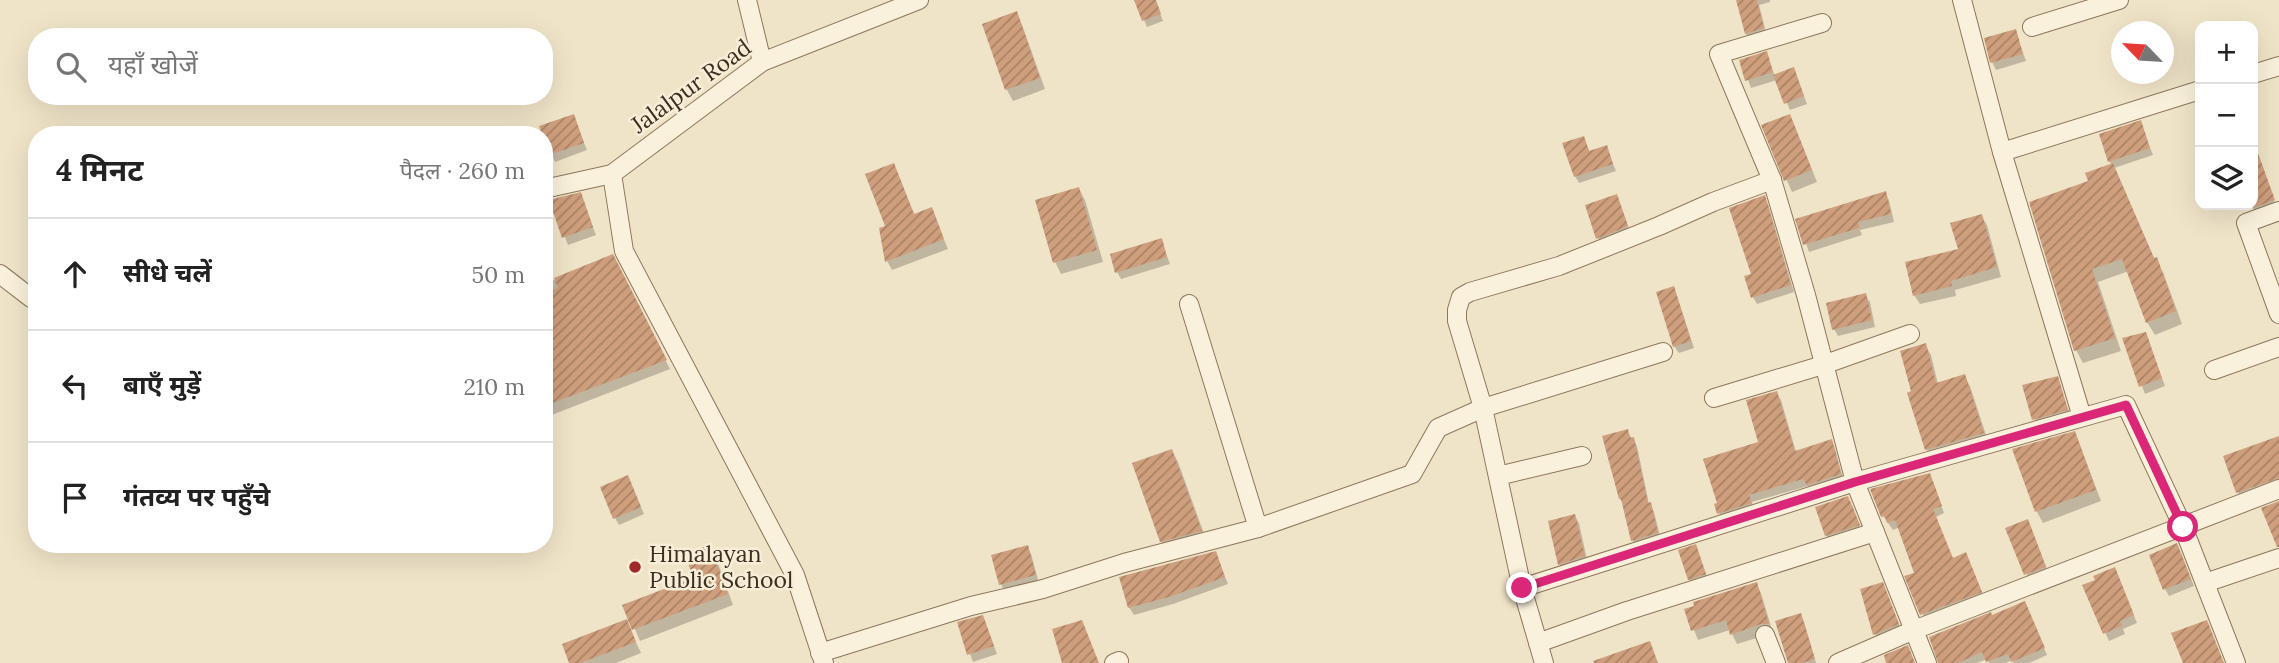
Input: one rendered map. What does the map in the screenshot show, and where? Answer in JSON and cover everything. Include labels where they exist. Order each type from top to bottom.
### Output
[{"type":"street","points":[[747,0],[762,62]]},
{"type":"street","name":"Jalalpur Road","points":[[612,174],[762,62],[919,0]]},
{"type":"street","points":[[1962,0],[2002,152],[2082,417]]},
{"type":"street","points":[[2032,27],[2119,0]]},
{"type":"street","points":[[1822,23],[1718,54],[1772,180],[1806,295],[1855,482],[1927,663]]},
{"type":"street","points":[[2258,72],[2279,66]]},
{"type":"street","points":[[2002,152],[2195,92]]},
{"type":"street","points":[[553,187],[612,174],[624,251],[794,575],[822,658],[971,606],[1043,589],[1124,563],[1258,528],[1412,474],[1438,428],[1483,408],[1663,352]]},
{"type":"street","points":[[1544,663],[1522,588],[1483,408],[1457,321],[1461,297],[1559,266],[1772,180]]},
{"type":"street","points":[[2279,211],[2246,223],[2279,314]]},
{"type":"street","points":[[0,274],[28,295]]},
{"type":"street","points":[[1189,304],[1258,528]]},
{"type":"street","points":[[1714,398],[1823,365],[1910,334]]},
{"type":"street","points":[[2214,370],[2279,346]]},
{"type":"street","points":[[1522,588],[1855,482],[2126,405],[2183,527],[2236,663]]},
{"type":"street","points":[[1498,476],[1582,456]]},
{"type":"street","points":[[1838,663],[1914,630],[2279,489]]},
{"type":"street","points":[[1538,643],[1627,611],[1875,532]]},
{"type":"street","points":[[2205,583],[2279,558]]},
{"type":"street","points":[[1765,635],[1776,663]]},
{"type":"building","points":[[1134,0],[1156,0],[1161,14],[1142,21]]},
{"type":"building","points":[[1736,0],[1757,0],[1764,28],[1745,34]]},
{"type":"building","points":[[1017,11],[1040,78],[1005,90],[982,24]]},
{"type":"building","points":[[2016,29],[2023,54],[1990,63],[1984,38]]},
{"type":"building","points":[[1767,51],[1773,72],[1745,81],[1739,60]]},
{"type":"building","points":[[1794,67],[1804,96],[1784,104],[1773,75]]},
{"type":"building","points":[[574,114],[584,143],[553,154],[553,126],[539,126]]},
{"type":"building","points":[[1790,114],[1812,170],[1784,181],[1761,125]]},
{"type":"building","points":[[2141,120],[2150,148],[2108,162],[2099,134]]},
{"type":"building","points":[[1584,136],[1589,151],[1607,145],[1613,164],[1574,177],[1562,143]]},
{"type":"building","points":[[2258,153],[2275,200],[2258,206]]},
{"type":"building","points":[[894,163],[914,214],[932,207],[944,239],[885,262],[879,228],[885,226],[865,174]]},
{"type":"building","points":[[2113,163],[2154,258],[2157,257],[2176,311],[2146,323],[2122,259],[2092,269],[2115,338],[2074,351],[2029,202],[2088,181],[2085,173]]},
{"type":"building","points":[[1079,187],[1097,250],[1053,263],[1035,200]]},
{"type":"building","points":[[1886,191],[1891,214],[1858,222],[1859,228],[1803,245],[1795,219]]},
{"type":"building","points":[[581,192],[593,227],[562,238],[553,212],[553,199]]},
{"type":"building","points":[[1617,194],[1628,226],[1596,239],[1585,205]]},
{"type":"building","points":[[1765,195],[1791,285],[1751,298],[1744,276],[1751,274],[1729,208]]},
{"type":"building","points":[[1982,214],[1997,267],[1951,281],[1952,286],[1913,296],[1905,262],[1958,249],[1950,223]]},
{"type":"building","points":[[1162,238],[1167,257],[1115,273],[1110,254]]},
{"type":"building","points":[[613,254],[667,360],[553,403],[553,290],[558,288],[554,278]]},
{"type":"building","points":[[1674,286],[1691,341],[1673,347],[1656,292]]},
{"type":"building","points":[[1866,293],[1872,320],[1832,330],[1826,303]]},
{"type":"building","points":[[2146,332],[2162,378],[2139,387],[2122,338]]},
{"type":"building","points":[[1926,343],[1936,383],[1965,374],[1984,433],[1925,450],[1907,393],[1911,391],[1900,351]]},
{"type":"building","points":[[2058,376],[2068,410],[2032,420],[2022,385]]},
{"type":"building","points":[[1777,391],[1795,451],[1832,439],[1841,474],[1807,485],[1803,479],[1749,495],[1752,503],[1717,514],[1714,504],[1717,503],[1703,459],[1758,442],[1746,400]]},
{"type":"building","points":[[1628,429],[1630,438],[1634,437],[1648,503],[1651,502],[1658,533],[1631,541],[1602,436]]},
{"type":"building","points":[[2075,431],[2096,490],[2035,512],[2012,449]]},
{"type":"building","points":[[2279,436],[2279,478],[2236,493],[2223,456]]},
{"type":"building","points":[[1172,449],[1202,531],[1160,542],[1132,463]]},
{"type":"building","points":[[1930,473],[1942,506],[1933,509],[1953,558],[1966,552],[1982,592],[1920,615],[1904,576],[1914,573],[1895,520],[1887,523],[1885,516],[1881,517],[1870,489]]},
{"type":"building","points":[[628,475],[641,507],[613,519],[600,487]]},
{"type":"building","points":[[1848,496],[1860,525],[1825,536],[1815,507]]},
{"type":"building","points":[[2279,501],[2279,547],[2277,547],[2261,508]]},
{"type":"building","points":[[1575,514],[1585,556],[1558,565],[1548,521]]},
{"type":"building","points":[[2028,519],[2046,567],[2024,575],[2005,528]]},
{"type":"building","points":[[2177,543],[2191,579],[2163,590],[2149,555]]},
{"type":"building","points":[[1696,544],[1706,574],[1688,580],[1678,550]]},
{"type":"building","name":"Himalayan Public School","points":[[710,545],[728,594],[632,630],[622,605],[693,578],[685,554]]},
{"type":"building","points":[[1028,545],[1036,575],[999,585],[991,555]]},
{"type":"building","points":[[1216,551],[1225,577],[1128,608],[1119,577]]},
{"type":"building","points":[[2115,567],[2134,615],[2120,621],[2122,626],[2103,634],[2082,585],[2095,580],[2093,576]]},
{"type":"building","points":[[1757,582],[1769,624],[1761,624],[1730,635],[1726,620],[1691,631],[1684,609],[1694,606],[1693,602]]},
{"type":"building","points":[[1883,582],[1899,624],[1873,635],[1860,589]]},
{"type":"building","points":[[2025,601],[2045,648],[2011,662],[2008,654],[1986,662],[1982,652],[1958,663],[1938,663],[1929,637]]},
{"type":"building","points":[[1801,613],[1815,659],[1788,663],[1775,621]]},
{"type":"building","points":[[983,615],[994,646],[967,655],[957,622]]},
{"type":"building","points":[[627,619],[636,642],[580,663],[569,663],[562,644]]},
{"type":"building","points":[[1082,620],[1099,663],[1062,663],[1052,629]]},
{"type":"building","points":[[2207,620],[2224,663],[2183,663],[2171,633]]},
{"type":"building","points":[[1650,641],[1658,663],[1593,661]]},
{"type":"building","points":[[1908,645],[1915,663],[1886,663],[1884,655]]},
{"type":"place","name":"Himalayan Public School","points":[[635,567]]},
{"type":"route","points":[[1522,588],[1855,482],[2126,405],[2183,527]]}]
